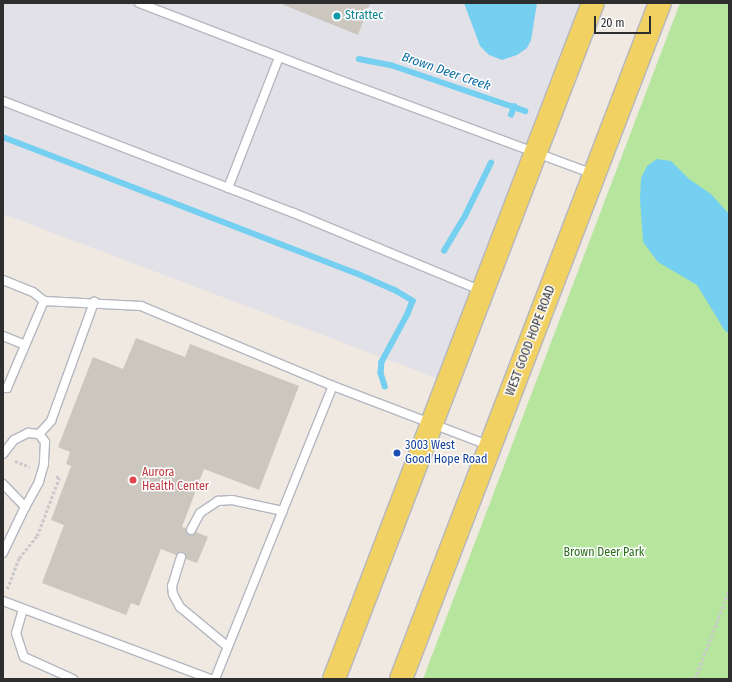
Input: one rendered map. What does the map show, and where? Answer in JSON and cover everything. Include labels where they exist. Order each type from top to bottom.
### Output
[{"type":"main road","points":[[334,679],[593,3]]},
{"type":"main road","name":"WEST GOOD HOPE ROAD","points":[[401,679],[660,3]]},
{"type":"lane","points":[[139,3],[278,57],[595,174]]},
{"type":"lane","points":[[228,188],[278,57]]},
{"type":"lane","points":[[3,102],[294,213],[482,291]]},
{"type":"lane","points":[[3,280],[33,292],[44,301],[94,302],[141,306],[333,386],[491,446]]},
{"type":"lane","points":[[3,388],[7,388],[44,301]]},
{"type":"lane","points":[[39,434],[51,421],[94,302]]},
{"type":"lane","points":[[3,336],[25,345]]},
{"type":"lane","points":[[215,679],[333,386]]},
{"type":"lane","points":[[3,454],[14,440],[28,433],[39,434],[45,442],[44,464],[39,482],[25,507],[3,554]]},
{"type":"lane","points":[[3,484],[25,507]]},
{"type":"lane","points":[[191,530],[200,513],[218,502],[232,500],[283,511]]},
{"type":"lane","points":[[181,557],[172,586],[173,594],[180,607],[228,647]]},
{"type":"lane","points":[[3,601],[210,679]]},
{"type":"lane","points":[[23,609],[16,633],[24,657],[73,679]]},
{"type":"path","points":[[695,679],[729,590]]},
{"type":"shaded area","points":[[3,3],[593,3],[447,382],[3,214]]},
{"type":"green space","name":"Brown Deer Park","points":[[680,3],[729,3],[729,679],[423,679]]},
{"type":"water","points":[[464,3],[537,3],[531,40],[527,48],[517,55],[502,60],[489,55],[480,46]]},
{"type":"water","points":[[657,159],[671,161],[689,179],[711,194],[729,214],[729,333],[725,331],[697,285],[658,262],[643,242],[640,199],[641,178],[647,166]]},
{"type":"building","name":"Strattec","points":[[279,3],[370,3],[358,35]]},
{"type":"building","name":"Aurora Health Center","points":[[136,338],[185,357],[190,344],[299,386],[259,490],[204,469],[182,527],[186,528],[189,535],[194,535],[196,532],[208,537],[197,563],[186,559],[186,555],[183,552],[179,552],[176,555],[161,549],[139,606],[131,603],[126,615],[42,583],[64,525],[51,520],[71,466],[66,464],[70,452],[58,447],[93,357],[123,369]]},
{"type":"waterway","name":"Brown Deer Creek","points":[[359,59],[391,65],[525,111]]},
{"type":"waterway","points":[[511,115],[514,107]]},
{"type":"waterway","points":[[3,137],[356,273],[395,290],[413,301],[408,314],[382,362],[381,373],[385,386]]},
{"type":"waterway","points":[[444,251],[465,216],[491,163]]},
{"type":"place","name":"Strattec","points":[[337,16]]},
{"type":"place","name":"3003 West Good Hope Road","points":[[397,453]]},
{"type":"place","name":"Aurora Health Center","points":[[133,480]]}]
